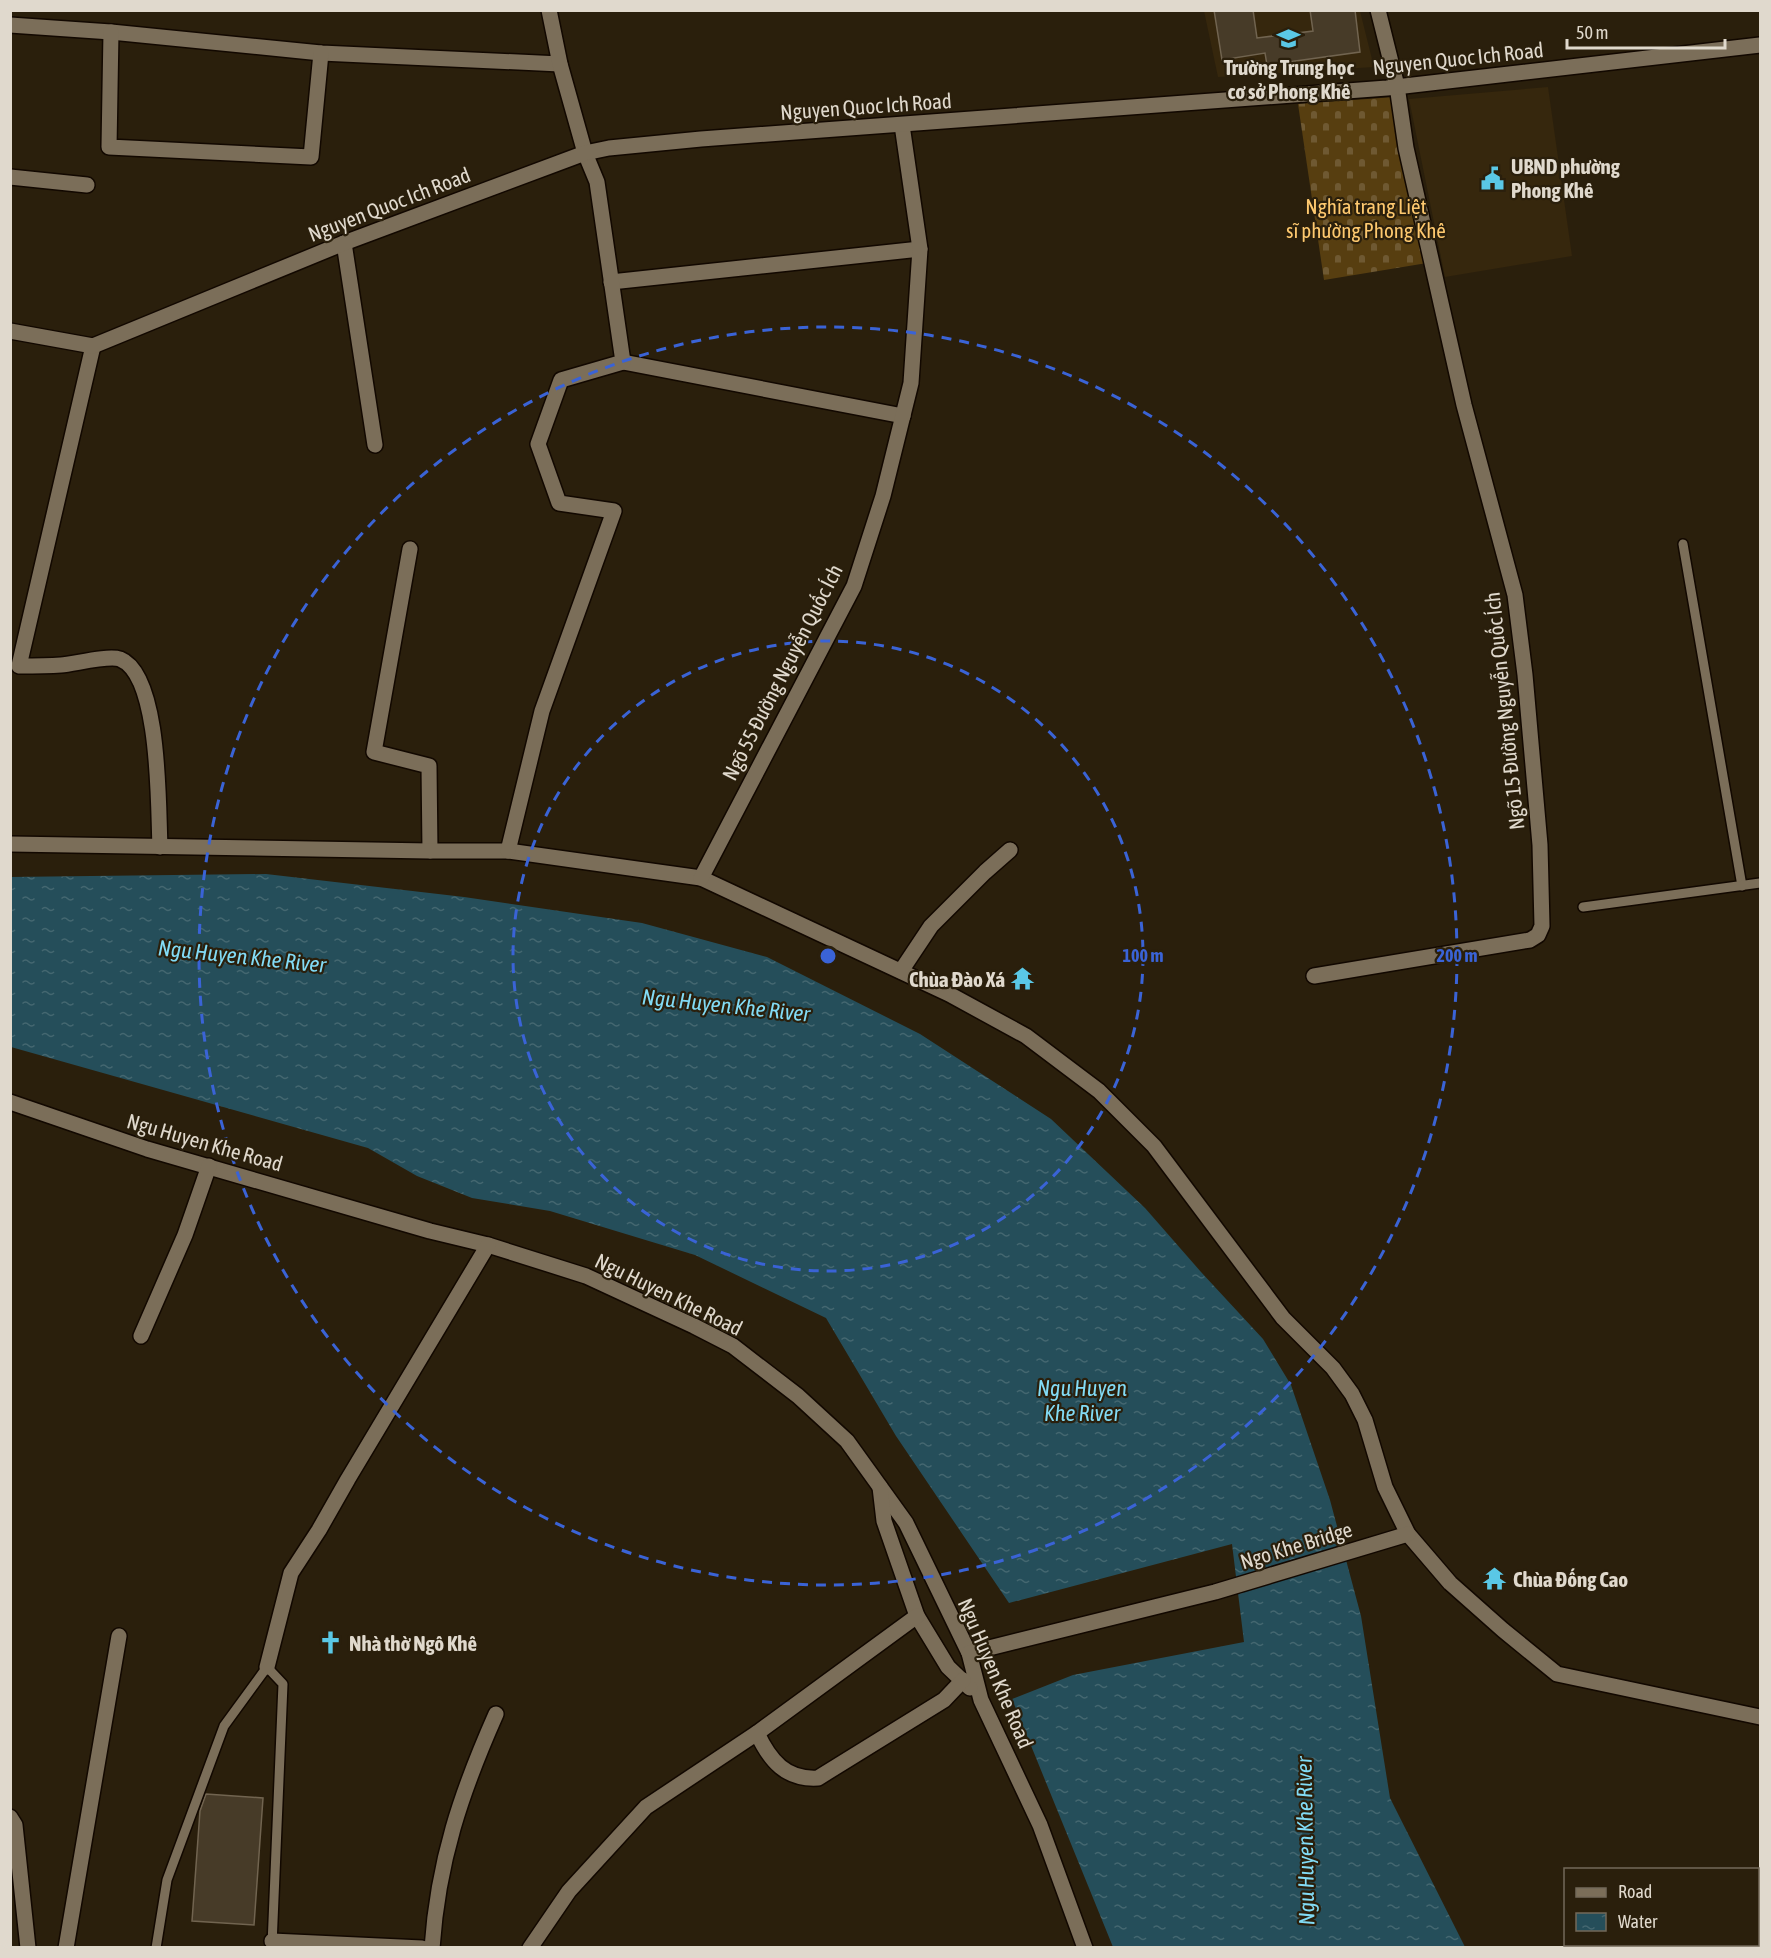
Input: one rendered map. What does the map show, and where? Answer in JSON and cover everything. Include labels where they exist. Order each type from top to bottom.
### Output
[{"type":"street","points":[[549,10],[560,64],[585,153],[597,182],[623,362]]},
{"type":"street","name":"Ngõ 15 Đường Nguyễn Quốc Ích","points":[[1314,976],[1530,940],[1538,935],[1542,926],[1540,845],[1525,675],[1515,595],[1464,405],[1406,148],[1397,87],[1378,10]]},
{"type":"street","points":[[10,25],[111,32],[321,53],[560,64]]},
{"type":"street","points":[[111,32],[109,147],[311,157],[321,53]]},
{"type":"street","name":"Nguyen Quoc Ich Road","points":[[93,346],[344,243],[585,153],[609,148],[701,139],[1397,87],[1761,45]]},
{"type":"street","name":"Ngõ 55 Đường Nguyễn Quốc Ích","points":[[701,878],[854,586],[883,496],[911,383],[920,249],[902,125]]},
{"type":"street","points":[[10,177],[87,185]]},
{"type":"street","points":[[344,243],[375,445]]},
{"type":"street","points":[[611,282],[920,249]]},
{"type":"street","points":[[10,331],[93,346],[19,666],[60,665],[118,658],[129,665],[139,677],[150,710],[153,731],[160,847]]},
{"type":"street","points":[[508,850],[542,711],[614,511],[559,503],[538,444],[561,380],[623,362],[903,416]]},
{"type":"street","points":[[410,549],[374,752],[429,766],[430,851]]},
{"type":"street","points":[[10,844],[430,851],[508,850],[701,878],[949,994],[1026,1036],[1099,1091],[1154,1146],[1282,1318],[1333,1368],[1352,1394],[1365,1420],[1384,1487],[1408,1534],[1450,1583],[1557,1674],[1761,1717]]},
{"type":"street","points":[[901,971],[931,926],[1010,850]]},
{"type":"street","name":"Ngu Huyen Khe Road","points":[[10,1102],[147,1149],[430,1231],[488,1245],[586,1276],[694,1326],[733,1347],[798,1395],[847,1440],[906,1523],[969,1653],[981,1700],[1040,1825],[1085,1947]]},
{"type":"street","points":[[141,1336],[186,1235],[209,1166]]},
{"type":"street","points":[[267,1667],[291,1573],[320,1530],[488,1245]]},
{"type":"street","points":[[880,1487],[884,1521],[917,1616],[948,1667],[981,1700]]},
{"type":"street","name":"Ngo Khe Bridge","points":[[969,1653],[1215,1592],[1408,1534]]},
{"type":"street","points":[[530,1947],[569,1891],[646,1807],[757,1733],[917,1616]]},
{"type":"street","points":[[66,1947],[120,1636]]},
{"type":"street","points":[[757,1733],[765,1751],[783,1770],[804,1779],[819,1778],[944,1700],[963,1680]]},
{"type":"street","points":[[432,1947],[440,1876],[454,1820],[472,1768],[496,1714]]},
{"type":"street","points":[[10,1817],[15,1825],[27,1947]]},
{"type":"street","points":[[272,1944],[422,1947]]},
{"type":"lane","points":[[1683,544],[1742,886]]},
{"type":"lane","points":[[1583,908],[1761,883]]},
{"type":"lane","points":[[156,1947],[167,1880],[224,1726],[267,1667],[283,1684],[272,1944]]},
{"type":"shaded area","name":"Trường Trung học cơ sở Phong Khê","points":[[1204,11],[1360,11],[1374,67],[1218,77]]},
{"type":"shaded area","name":"UBND phường Phong Khê","points":[[1548,87],[1572,256],[1445,277],[1409,99]]},
{"type":"green space","name":"Nghĩa trang Liệt sĩ phường Phong Khê","points":[[1395,97],[1427,263],[1324,280],[1298,104]]},
{"type":"water","name":"Ngu Huyen Khe River","points":[[266,874],[464,897],[642,923],[767,957],[920,1034],[1051,1119],[1145,1208],[1263,1339],[1291,1385],[1330,1500],[1361,1616],[1390,1798],[1465,1947],[1113,1947],[1012,1699],[1073,1675],[1244,1642],[1232,1544],[1009,1603],[896,1436],[826,1318],[695,1255],[550,1211],[472,1198],[417,1176],[368,1148],[11,1047],[10,877]]},
{"type":"building","points":[[1214,10],[1253,10],[1257,38],[1313,31],[1310,10],[1355,10],[1360,52],[1267,65],[1265,53],[1222,60]]},
{"type":"building","points":[[206,1794],[263,1798],[254,1925],[192,1921],[200,1811]]},
{"type":"place","name":"Trường Trung học cơ sở Phong Khê","points":[[1289,39]]},
{"type":"place","name":"UBND phường Phong Khê","points":[[1493,178]]},
{"type":"place","name":"Chùa Đào Xá","points":[[1023,979]]},
{"type":"place","name":"Chùa Đống Cao","points":[[1495,1579]]},
{"type":"place","name":"Nhà thờ Ngô Khê","points":[[331,1643]]}]
